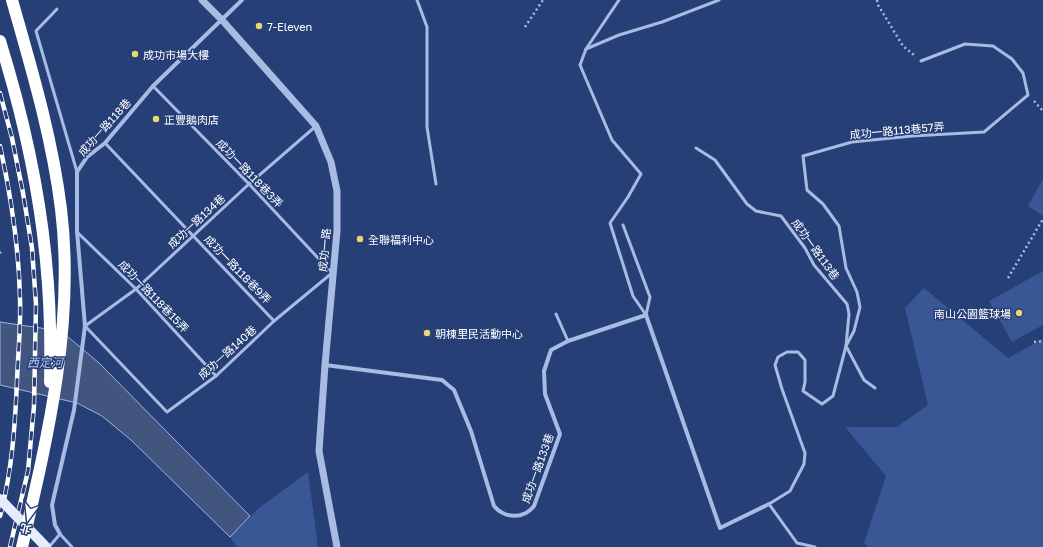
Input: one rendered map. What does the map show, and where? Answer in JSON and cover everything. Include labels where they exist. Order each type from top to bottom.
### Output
[{"type":"highway","points":[[12,0],[40,95],[49,135],[61,211],[64,252],[64,302],[62,338],[57,379],[49,425],[22,547]]},
{"type":"highway","points":[[0,41],[23,126],[41,219],[50,305],[51,354],[49,425]]},
{"type":"main road","points":[[0,499],[47,547]]},
{"type":"street","name":"成功一路","points":[[202,0],[222,20],[316,126],[331,162],[337,191],[337,231],[332,273],[319,452],[337,547]]},
{"type":"street","name":"成功一路118巷","points":[[60,534],[52,516],[52,505],[74,410],[85,326],[77,231],[77,172],[87,157],[105,143],[153,86],[242,0]]},
{"type":"street","name":"成功一路133巷","points":[[325,365],[442,380],[454,390],[471,431],[494,506],[501,513],[512,516],[523,516],[530,512],[534,506],[560,434],[545,394],[544,371],[551,350],[568,341],[646,315]]},
{"type":"street","points":[[646,315],[720,528],[769,504]]},
{"type":"lane","points":[[417,0],[427,27],[426,127],[436,184]]},
{"type":"lane","points":[[619,0],[586,50],[580,65],[612,140],[641,174],[628,198],[610,223],[634,296],[646,315]]},
{"type":"lane","points":[[586,50],[619,36],[662,22],[718,0]]},
{"type":"lane","points":[[56,9],[36,31],[77,172]]},
{"type":"lane","name":"成功一路113巷57弄","points":[[846,346],[854,331],[860,308],[857,292],[846,268],[839,226],[823,204],[807,190],[803,156],[852,142],[912,136],[984,132],[1028,95],[1023,73],[1012,59],[993,46],[965,44],[921,61]]},
{"type":"lane","name":"成功一路118巷3弄","points":[[153,86],[249,184],[332,273]]},
{"type":"lane","name":"成功一路134巷","points":[[85,326],[136,289],[249,184],[316,126]]},
{"type":"lane","name":"成功一路118巷9弄","points":[[105,143],[274,321]]},
{"type":"lane","name":"成功一路113巷","points":[[696,148],[715,160],[747,204],[756,211],[781,216],[805,248],[814,265],[847,304],[849,314],[846,346],[833,396],[822,404],[803,391],[805,382],[805,360],[798,352],[788,352],[778,357],[775,365],[805,454],[804,464],[790,491],[769,504]]},
{"type":"lane","points":[[623,224],[650,297],[646,315]]},
{"type":"lane","name":"成功一路118巷15弄","points":[[77,231],[136,289],[216,376]]},
{"type":"lane","name":"成功一路140巷","points":[[85,326],[167,412],[216,376],[274,321],[332,273]]},
{"type":"lane","points":[[556,314],[568,341]]},
{"type":"lane","points":[[846,346],[864,380],[875,388]]},
{"type":"lane","points":[[769,504],[797,543],[814,547]]},
{"type":"lane","points":[[47,547],[60,534],[72,547]]},
{"type":"path","points":[[525,27],[542,0]]},
{"type":"path","points":[[877,0],[878,5],[902,46],[921,61]]},
{"type":"path","points":[[1008,278],[1043,220]]},
{"type":"path","points":[[1034,342],[1043,341]]},
{"type":"shaded area","points":[[1043,179],[1043,216],[1028,206]]},
{"type":"shaded area","name":"南山公園籃球場","points":[[1043,271],[1043,325],[1012,342],[989,301]]},
{"type":"shaded area","points":[[924,288],[1008,358],[1043,339],[1043,547],[868,547],[864,543],[886,476],[845,427],[897,427],[928,405],[905,308]]},
{"type":"shaded area","points":[[308,472],[318,547],[237,547],[230,537],[259,508]]},
{"type":"water","name":"西定河","points":[[0,322],[61,331],[99,363],[250,516],[230,537],[131,440],[102,416],[77,403],[0,385]]},
{"type":"railway","points":[[0,93],[12,138],[23,193],[32,248],[36,304],[34,406],[28,471],[10,547]]},
{"type":"railway","points":[[0,146],[8,184],[16,241],[20,309],[14,432],[7,483],[0,516]]},
{"type":"place","name":"7-Eleven","points":[[259,26]]},
{"type":"place","name":"成功市場大樓","points":[[135,54]]},
{"type":"place","name":"正豐鵝肉店","points":[[156,119]]},
{"type":"place","name":"全聯福利中心","points":[[360,239]]},
{"type":"place","name":"南山公園籃球場","points":[[1019,313]]},
{"type":"place","name":"朝棟里民活動中心","points":[[427,333]]}]
